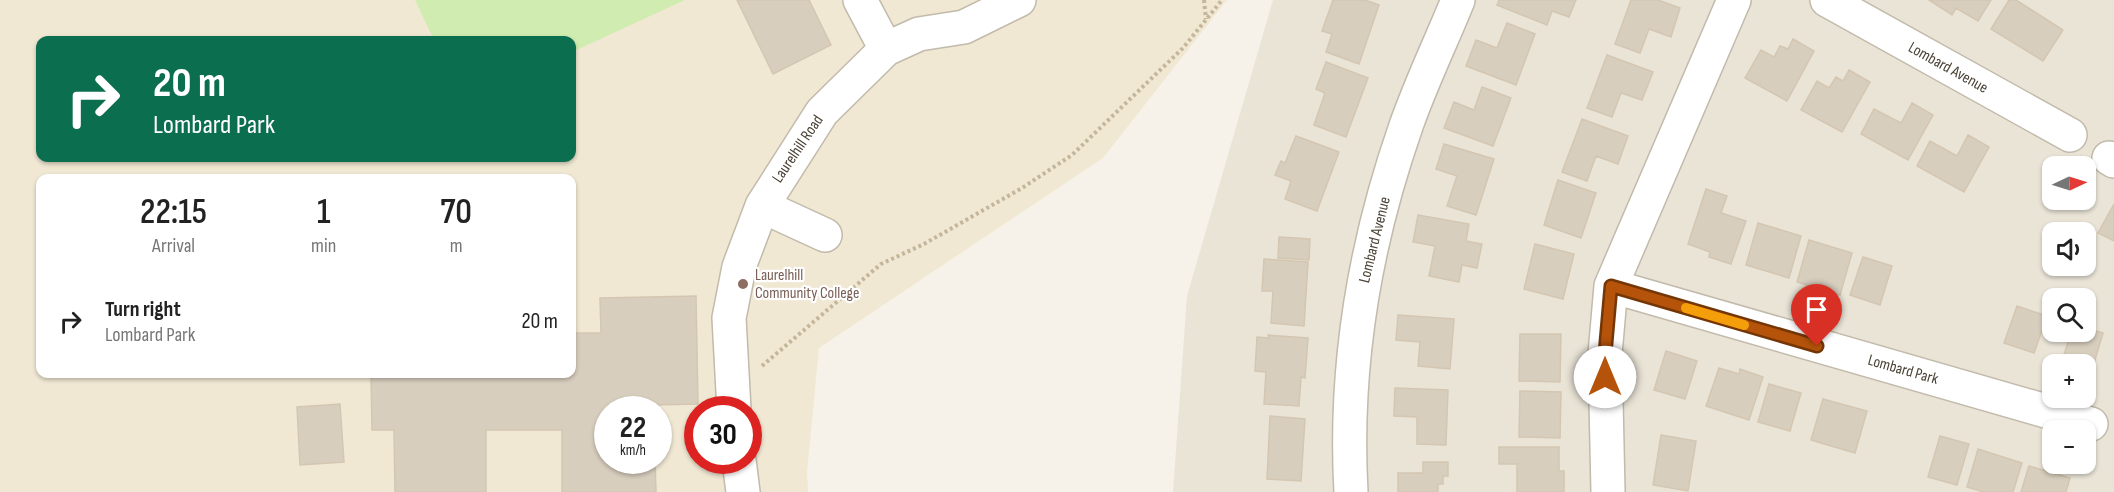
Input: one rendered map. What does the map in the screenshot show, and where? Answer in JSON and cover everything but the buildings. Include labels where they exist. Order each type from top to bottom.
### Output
[{"type":"street","points":[[860,0],[886,49]]},
{"type":"street","name":"Laurelhill Road","points":[[733,396],[729,318],[739,267],[762,206],[779,176],[822,112],[886,49],[919,34],[964,27],[1019,0]]},
{"type":"street","name":"Lombard Avenue","points":[[1351,492],[1353,346],[1369,255],[1406,126],[1458,0]]},
{"type":"street","points":[[1608,492],[1605,354],[1611,286],[1734,0]]},
{"type":"street","name":"Lombard Avenue","points":[[1827,0],[2070,135]]},
{"type":"street","points":[[762,206],[825,235]]},
{"type":"street","name":"Lombard Park","points":[[1611,286],[2077,420]]},
{"type":"street","points":[[741,474],[743,492]]},
{"type":"path","points":[[1204,0],[1206,20]]},
{"type":"path","points":[[759,369],[880,264],[924,244],[1012,194],[1072,156],[1183,48],[1222,0]]},
{"type":"shaded area","name":"Laurelhill Community College","points":[[0,0],[1227,0],[1103,158],[819,348],[807,472],[808,492],[0,492]]},
{"type":"shaded area","points":[[1273,0],[2114,0],[2114,492],[1173,492],[1187,296]]},
{"type":"green space","points":[[415,0],[685,0],[576,50],[576,36],[432,36]]},
{"type":"slow traffic","points":[[1686,308],[1744,325]]},
{"type":"place","name":"Laurelhill Community College","points":[[743,284]]},
{"type":"route","points":[[1605,377],[1611,286],[1817,346]]}]
